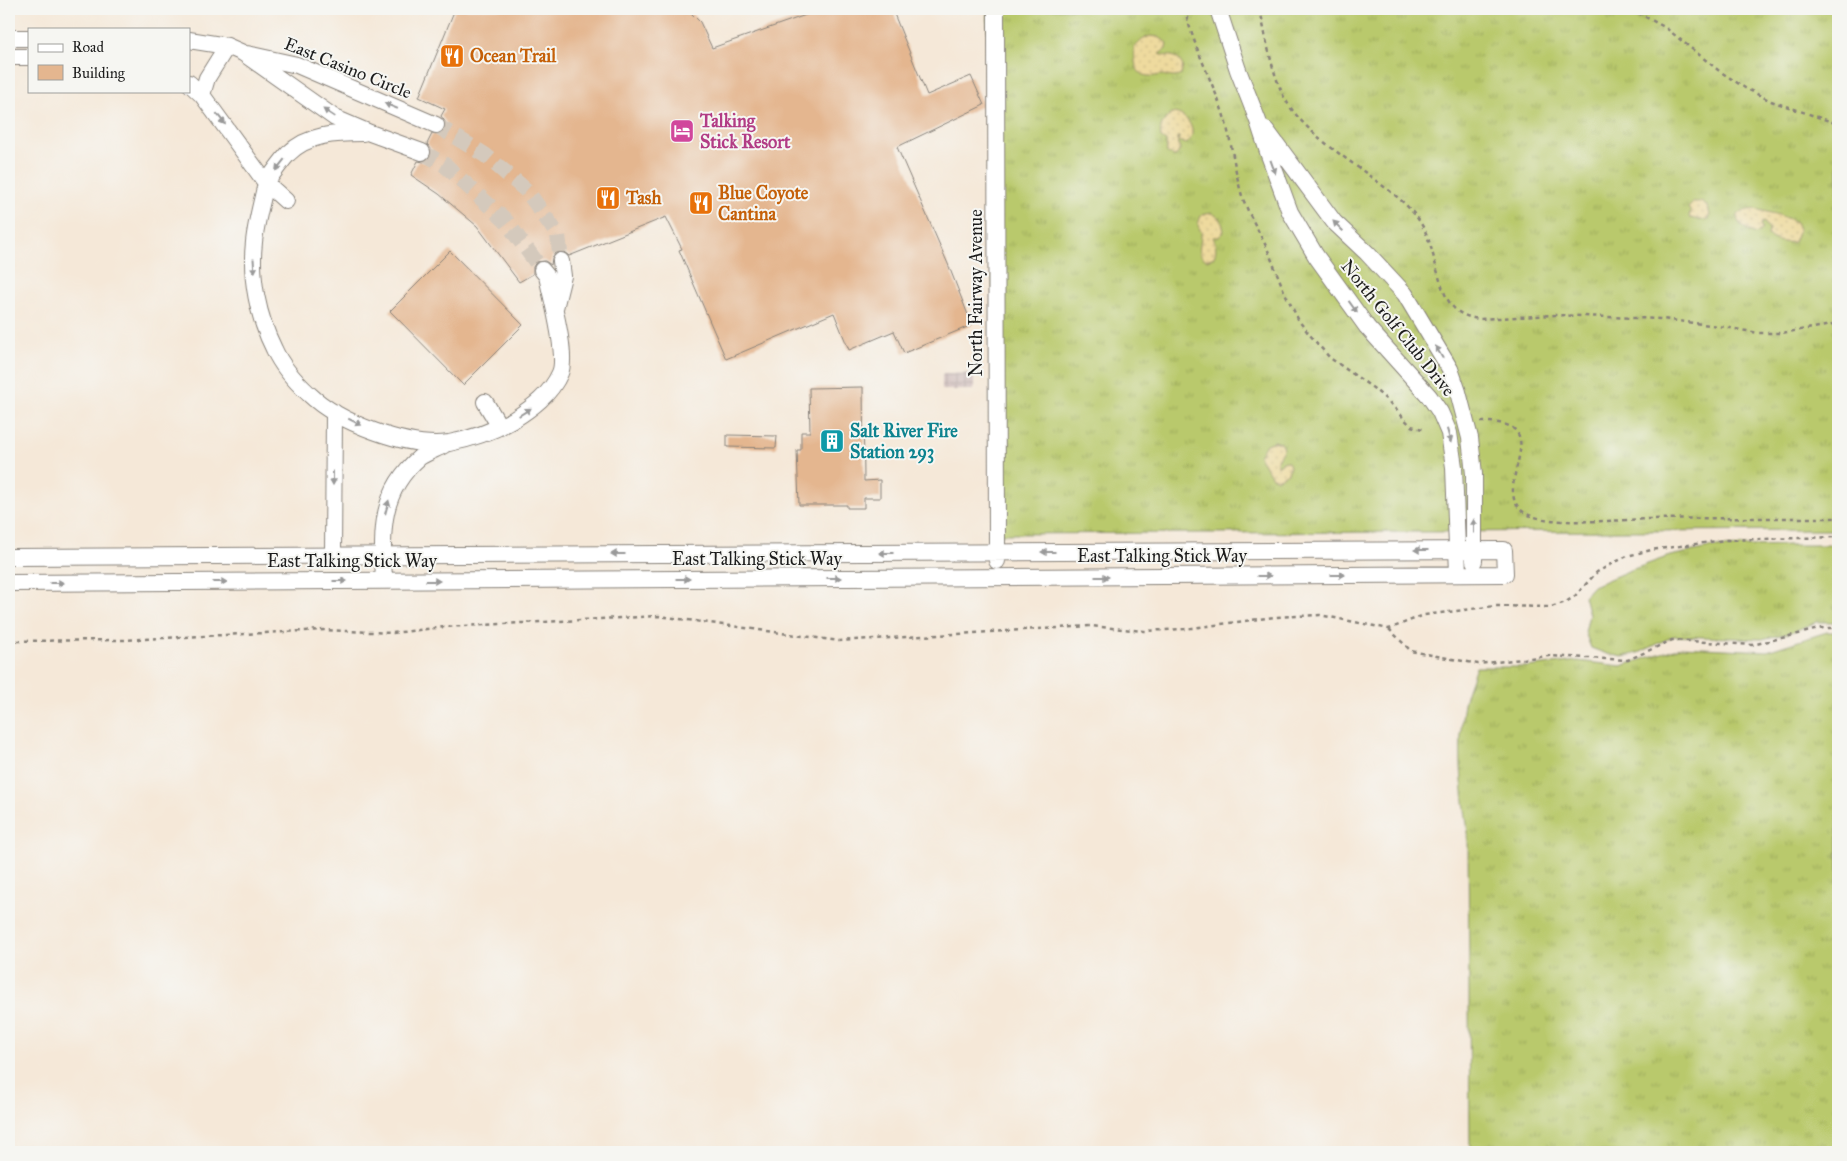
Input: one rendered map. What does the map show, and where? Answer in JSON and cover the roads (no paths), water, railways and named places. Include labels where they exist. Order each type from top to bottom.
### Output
[{"type":"street","name":"North Fairway Avenue","points":[[996,9],[997,577]]},
{"type":"street","name":"North Golf Club Drive","points":[[1218,9],[1238,70],[1258,120],[1290,212],[1316,256],[1367,327],[1429,396],[1440,412],[1449,433],[1465,550],[1474,574]]},
{"type":"street","points":[[9,38],[28,38]]},
{"type":"street","name":"East Casino Circle","points":[[190,40],[227,46],[243,53],[297,65],[436,125]]},
{"type":"street","points":[[202,95],[207,78],[227,46]]},
{"type":"street","name":"East Casino Circle","points":[[243,53],[335,118],[370,134],[422,152]]},
{"type":"street","points":[[9,57],[28,58]]},
{"type":"street","points":[[190,84],[202,95],[266,183],[286,201]]},
{"type":"street","name":"North Golf Club Drive","points":[[1258,120],[1334,222],[1367,253],[1405,294],[1450,369],[1470,438],[1474,474],[1465,550],[1458,574]]},
{"type":"street","name":"East Casino Circle","points":[[370,134],[327,134],[304,142],[288,154],[266,183],[254,242],[253,260],[256,296],[274,350],[309,394],[334,412],[379,433],[412,442],[448,443],[493,431],[531,409],[551,388],[561,371],[561,340],[547,276],[542,270]]},
{"type":"street","name":"East Casino Circle","points":[[554,310],[563,276],[561,261]]},
{"type":"street","points":[[485,402],[500,427]]},
{"type":"street","points":[[333,555],[334,412]]},
{"type":"street","points":[[384,581],[383,524],[387,502],[399,478],[421,456],[448,443]]},
{"type":"street","name":"East Talking Stick Way","points":[[9,557],[1504,550],[1505,574],[9,583]]},
{"type":"street","points":[[965,552],[965,577]]},
{"type":"street","points":[[580,554],[580,580]]},
{"type":"street","points":[[656,554],[656,579]]},
{"type":"tunnel","points":[[436,125],[485,155],[527,191],[558,235],[561,261]]},
{"type":"tunnel","points":[[422,152],[445,165],[505,220],[542,270]]},
{"type":"place","name":"Ocean Trail","points":[[452,56]]},
{"type":"place","name":"Talking Stick Resort","points":[[682,131]]},
{"type":"place","name":"Tash","points":[[608,198]]},
{"type":"place","name":"Blue Coyote Cantina","points":[[701,203]]},
{"type":"place","name":"Salt River Fire Station 293","points":[[832,441]]}]
